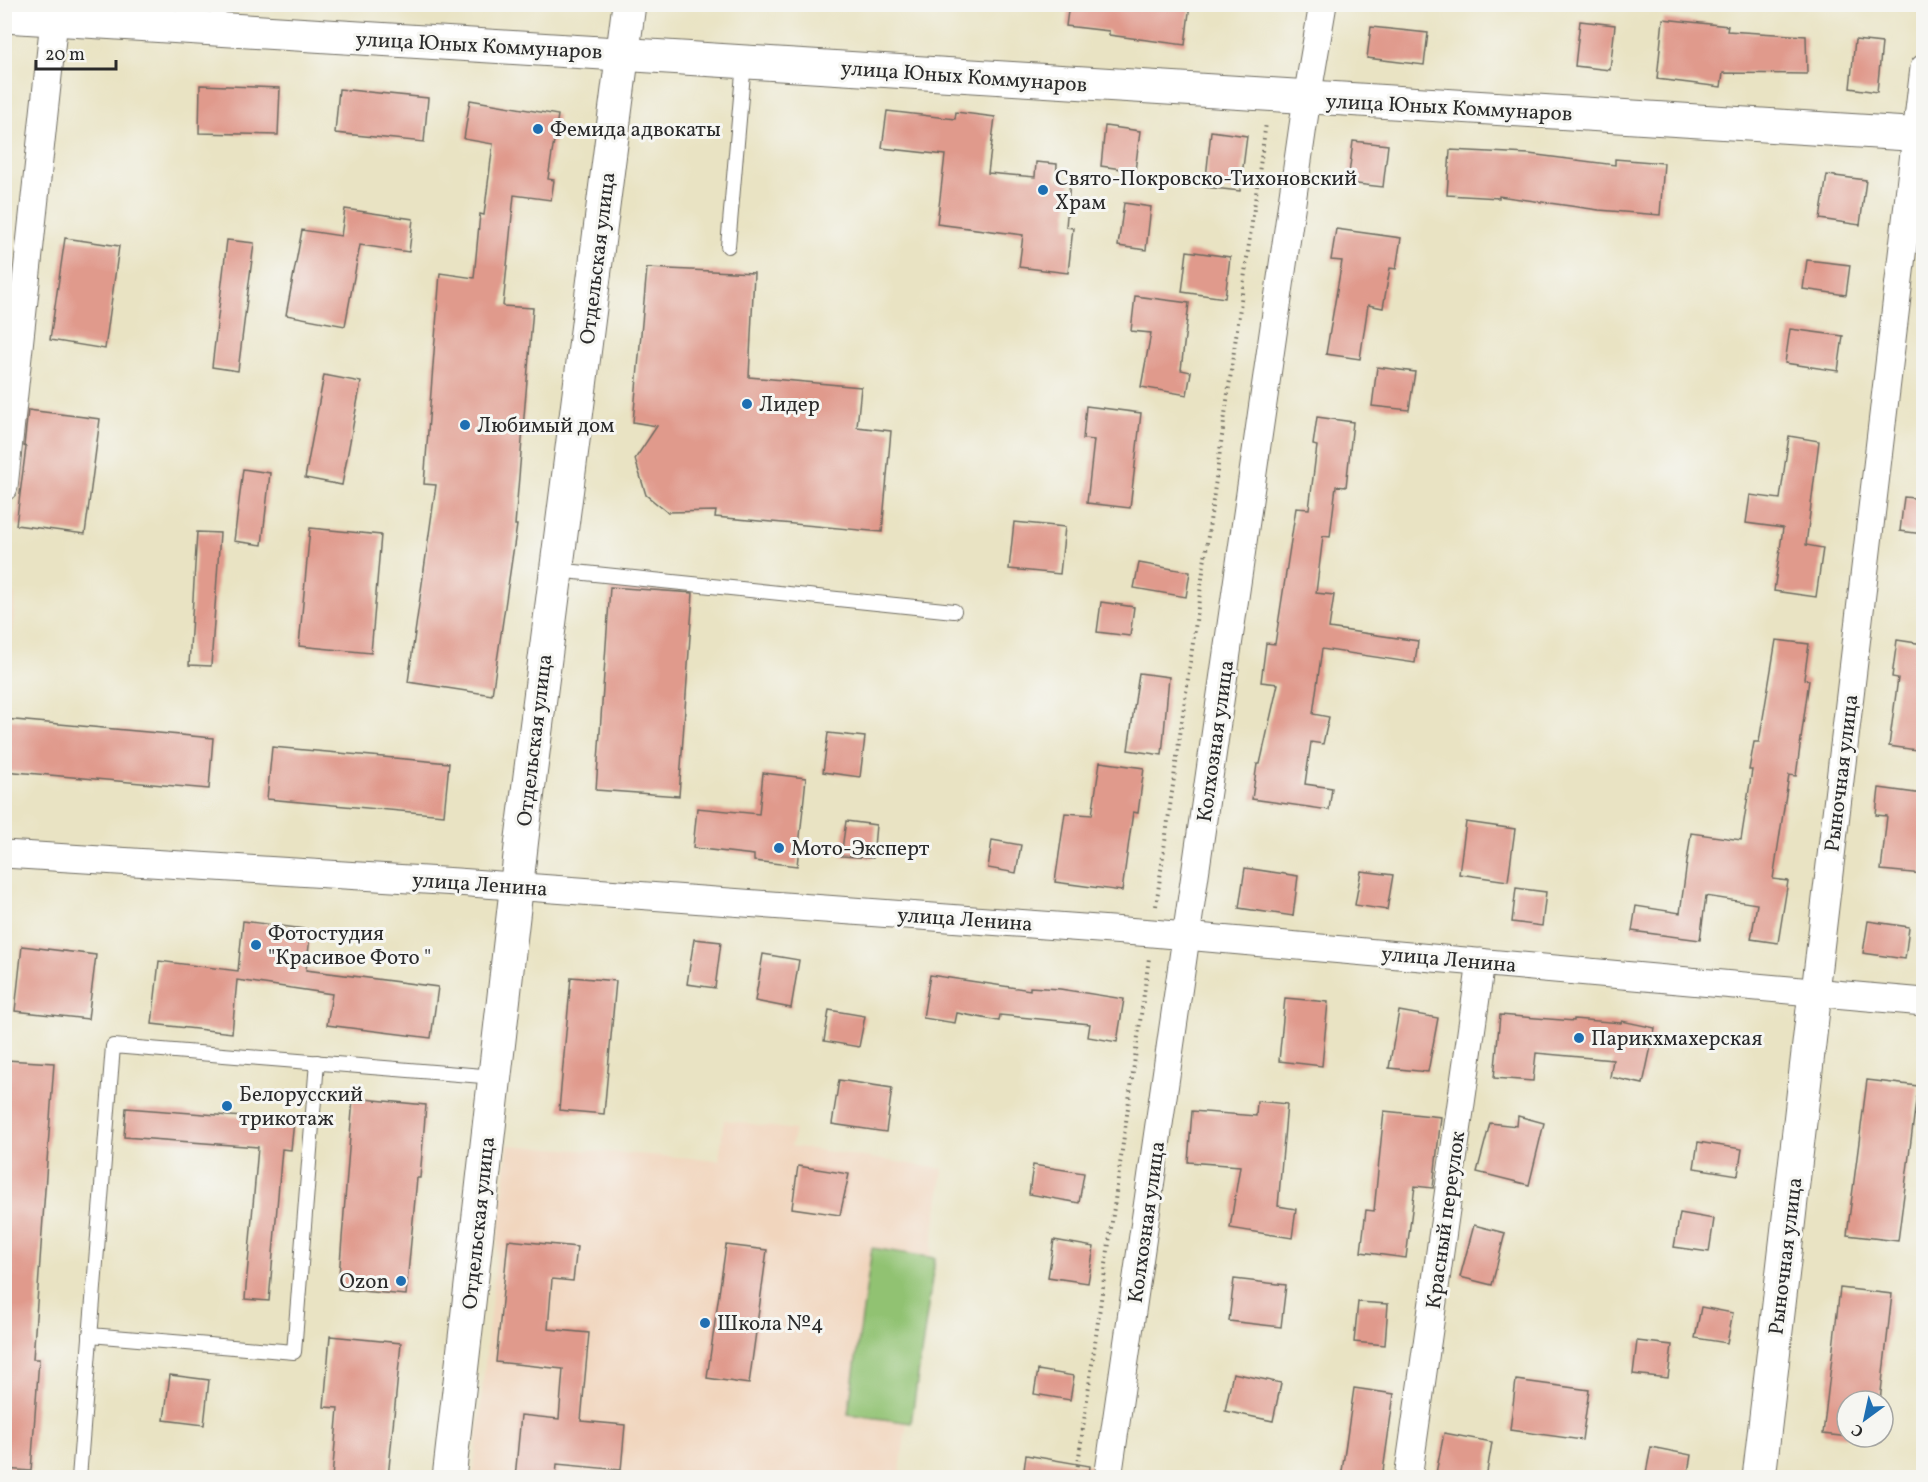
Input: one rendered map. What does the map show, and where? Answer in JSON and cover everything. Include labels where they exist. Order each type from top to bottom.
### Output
[{"type":"street","name":"Отдельская улица","points":[[449,1478],[517,886],[629,4]]},
{"type":"street","name":"Колхозная улица","points":[[1108,1478],[1307,98],[1323,4]]},
{"type":"street","name":"улица Юных Коммунаров","points":[[4,16],[1920,135]]},
{"type":"street","points":[[4,487],[54,20]]},
{"type":"street","name":"Рыночная улица","points":[[1759,1478],[1815,992],[1920,135],[1923,68]]},
{"type":"street","name":"улица Ленина","points":[[4,854],[517,886],[1152,933],[1923,1002]]},
{"type":"street","name":"Красный переулок","points":[[1408,1478],[1481,962]]},
{"type":"lane","points":[[728,246],[744,62]]},
{"type":"lane","points":[[556,570],[954,611]]},
{"type":"lane","points":[[79,1478],[113,1046],[495,1077]]},
{"type":"lane","points":[[90,1335],[294,1352],[317,1062]]},
{"type":"path","points":[[1076,1478],[1270,96]]},
{"type":"shaded area","points":[[5,594],[15,595],[9,673],[5,673]]},
{"type":"shaded area","name":"Школа №4","points":[[724,1120],[795,1130],[791,1146],[943,1169],[899,1477],[473,1478],[508,1145],[719,1160]]},
{"type":"green space","points":[[872,1248],[935,1258],[911,1423],[848,1414]]},
{"type":"building","points":[[1069,4],[1190,4],[1185,45],[1109,35],[1109,31],[1066,26]]},
{"type":"building","points":[[1663,19],[1728,26],[1727,31],[1806,36],[1807,74],[1723,73],[1721,87],[1657,79]]},
{"type":"building","points":[[1580,21],[1615,25],[1610,70],[1575,66]]},
{"type":"building","points":[[1371,27],[1428,33],[1424,65],[1367,58]]},
{"type":"building","points":[[1855,40],[1882,43],[1877,92],[1850,88]]},
{"type":"building","points":[[200,85],[280,88],[278,135],[199,133]]},
{"type":"building","points":[[339,89],[428,98],[424,142],[335,133]]},
{"type":"building","points":[[470,100],[558,115],[548,179],[554,180],[551,200],[514,195],[503,306],[533,308],[515,525],[517,525],[492,695],[408,682],[436,485],[424,484],[440,273],[474,278],[480,214],[484,215],[493,144],[464,139]]},
{"type":"building","points":[[887,111],[955,119],[956,112],[995,117],[988,173],[1035,177],[1036,162],[1057,164],[1056,180],[1070,181],[1066,227],[1073,228],[1068,273],[1019,267],[1023,235],[937,224],[945,155],[882,148]]},
{"type":"building","points":[[1105,126],[1140,131],[1135,171],[1101,166]]},
{"type":"building","points":[[1211,131],[1247,136],[1240,191],[1205,187]]},
{"type":"building","points":[[1353,141],[1388,145],[1383,187],[1348,183]]},
{"type":"building","points":[[1450,150],[1529,154],[1615,165],[1615,159],[1664,163],[1660,215],[1599,210],[1499,196],[1499,198],[1447,195]]},
{"type":"building","points":[[1827,175],[1866,180],[1860,225],[1820,219]]},
{"type":"building","points":[[1124,203],[1151,207],[1146,250],[1118,246]]},
{"type":"building","points":[[345,209],[413,219],[409,252],[360,245],[345,326],[286,315],[302,230],[341,236]]},
{"type":"building","points":[[1336,229],[1401,238],[1396,269],[1390,268],[1383,308],[1368,305],[1360,359],[1326,354],[1342,261],[1331,260]]},
{"type":"building","points":[[65,238],[119,246],[105,349],[50,340]]},
{"type":"building","points":[[227,240],[254,243],[238,371],[212,367]]},
{"type":"building","points":[[1187,251],[1230,257],[1225,298],[1182,292]]},
{"type":"building","points":[[1807,260],[1850,265],[1846,295],[1803,289]]},
{"type":"building","name":"Лидер","points":[[647,268],[754,273],[749,377],[861,387],[857,427],[891,431],[882,532],[715,517],[716,511],[667,512],[646,495],[635,459],[657,426],[633,422]]},
{"type":"building","points":[[1135,296],[1189,303],[1181,370],[1191,372],[1187,395],[1141,387],[1151,333],[1131,331]]},
{"type":"building","points":[[1790,329],[1843,336],[1838,371],[1785,363]]},
{"type":"building","points":[[1377,367],[1415,372],[1409,410],[1372,406]]},
{"type":"building","points":[[324,375],[361,382],[342,485],[305,478]]},
{"type":"building","points":[[1086,406],[1141,413],[1130,508],[1087,503],[1094,440],[1083,439]]},
{"type":"building","points":[[28,410],[100,419],[85,534],[16,525],[26,447],[24,446]]},
{"type":"building","points":[[1317,417],[1353,422],[1346,487],[1336,486],[1330,537],[1323,536],[1316,593],[1334,595],[1329,628],[1418,641],[1415,663],[1322,649],[1313,714],[1329,717],[1323,744],[1311,742],[1305,784],[1332,788],[1329,810],[1252,799],[1257,764],[1260,764],[1278,684],[1261,682],[1266,643],[1275,644],[1296,508],[1309,509],[1317,446],[1313,445]]},
{"type":"building","points":[[1789,436],[1819,441],[1806,545],[1823,548],[1816,597],[1774,591],[1783,528],[1746,523],[1750,495],[1780,499]]},
{"type":"building","points":[[243,469],[270,473],[262,545],[234,541]]},
{"type":"building","points":[[1904,497],[1923,499],[1923,534],[1900,531]]},
{"type":"building","points":[[1014,522],[1065,527],[1060,574],[1009,569]]},
{"type":"building","points":[[310,528],[381,535],[371,653],[299,646]]},
{"type":"building","points":[[197,532],[220,533],[211,666],[189,665]]},
{"type":"building","points":[[1139,563],[1190,572],[1186,597],[1134,588]]},
{"type":"building","points":[[610,587],[693,593],[679,796],[596,790]]},
{"type":"building","points":[[1101,602],[1134,607],[1130,636],[1097,632]]},
{"type":"building","points":[[1776,640],[1809,644],[1804,679],[1809,680],[1796,776],[1789,775],[1773,879],[1788,881],[1778,943],[1751,939],[1757,904],[1706,896],[1700,940],[1632,931],[1636,906],[1680,913],[1691,833],[1741,840],[1752,770],[1749,770],[1754,742],[1759,742]]},
{"type":"building","points":[[1897,640],[1923,644],[1923,751],[1889,746],[1898,678],[1892,677]]},
{"type":"building","points":[[1139,673],[1169,677],[1162,755],[1128,750]]},
{"type":"building","points":[[4,719],[213,738],[209,789],[4,771]]},
{"type":"building","points":[[828,733],[865,737],[860,777],[823,772]]},
{"type":"building","points":[[272,747],[449,763],[444,815],[267,799]]},
{"type":"building","points":[[1100,762],[1144,768],[1138,813],[1133,812],[1122,891],[1055,882],[1065,813],[1092,815]]},
{"type":"building","points":[[763,773],[806,778],[797,866],[754,861],[754,855],[693,848],[697,808],[759,814]]},
{"type":"building","points":[[1879,788],[1923,794],[1923,874],[1881,870],[1887,816],[1876,815]]},
{"type":"building","points":[[846,821],[876,825],[873,858],[841,856]]},
{"type":"building","points":[[1466,822],[1515,829],[1508,881],[1459,874]]},
{"type":"building","points":[[992,840],[1021,845],[1016,873],[988,868]]},
{"type":"building","points":[[1245,868],[1298,876],[1293,916],[1239,908]]},
{"type":"building","points":[[1361,871],[1393,875],[1387,910],[1355,905]]},
{"type":"building","points":[[1516,888],[1546,892],[1542,926],[1512,922]]},
{"type":"building","points":[[243,921],[311,930],[306,970],[438,987],[431,1038],[327,1025],[332,994],[237,980],[232,1033],[152,1024],[159,961],[238,971]]},
{"type":"building","points":[[1868,921],[1909,927],[1905,959],[1863,953]]},
{"type":"building","points":[[694,939],[721,942],[715,988],[687,984]]},
{"type":"building","points":[[22,946],[96,955],[88,1019],[15,1011]]},
{"type":"building","points":[[763,954],[799,960],[791,1008],[755,1001]]},
{"type":"building","points":[[930,975],[1030,990],[1030,987],[1060,989],[1124,999],[1117,1042],[1088,1037],[1090,1024],[1000,1015],[999,1021],[957,1013],[955,1023],[923,1018]]},
{"type":"building","points":[[571,977],[616,981],[604,1114],[559,1110]]},
{"type":"building","points":[[1285,998],[1328,1002],[1322,1066],[1279,1061]]},
{"type":"building","points":[[829,1010],[865,1016],[859,1047],[824,1041]]},
{"type":"building","points":[[1399,1011],[1438,1018],[1428,1072],[1389,1068]]},
{"type":"building","points":[[1500,1015],[1574,1021],[1574,1019],[1621,1023],[1622,1021],[1655,1028],[1643,1084],[1610,1077],[1613,1060],[1536,1053],[1533,1081],[1494,1078]]},
{"type":"building","points":[[6,1060],[54,1063],[33,1359],[39,1359],[31,1471],[4,1469]]},
{"type":"building","points":[[839,1080],[892,1088],[886,1132],[832,1124]]},
{"type":"building","points":[[1867,1080],[1918,1086],[1898,1241],[1847,1235]]},
{"type":"building","points":[[353,1098],[426,1105],[406,1295],[338,1289]]},
{"type":"building","points":[[1257,1101],[1287,1104],[1278,1206],[1296,1209],[1292,1238],[1230,1228],[1240,1166],[1188,1162],[1192,1111],[1256,1116]]},
{"type":"building","points":[[126,1108],[294,1121],[291,1150],[282,1149],[269,1301],[245,1299],[258,1147],[124,1137]]},
{"type":"building","points":[[1384,1111],[1441,1117],[1433,1188],[1415,1186],[1406,1258],[1361,1252],[1366,1210],[1374,1211]]},
{"type":"building","points":[[1518,1116],[1544,1123],[1529,1185],[1477,1172],[1490,1123],[1517,1126]]},
{"type":"building","points":[[1698,1142],[1742,1149],[1738,1175],[1694,1168]]},
{"type":"building","points":[[1033,1165],[1084,1173],[1079,1203],[1029,1194]]},
{"type":"building","points":[[798,1166],[849,1174],[840,1215],[792,1208]]},
{"type":"building","points":[[1680,1213],[1714,1219],[1709,1252],[1674,1247]]},
{"type":"building","points":[[1474,1225],[1505,1233],[1492,1285],[1460,1277]]},
{"type":"building","points":[[508,1240],[577,1247],[573,1281],[552,1279],[548,1329],[589,1333],[581,1421],[625,1425],[621,1470],[557,1464],[556,1478],[515,1478],[521,1415],[559,1419],[563,1369],[496,1362]]},
{"type":"building","points":[[1054,1240],[1094,1247],[1088,1283],[1048,1277]]},
{"type":"building","points":[[726,1245],[767,1250],[749,1384],[707,1378]]},
{"type":"building","points":[[1234,1279],[1286,1285],[1281,1327],[1229,1321]]},
{"type":"building","points":[[1840,1288],[1892,1294],[1881,1389],[1835,1389],[1835,1436],[1823,1434]]},
{"type":"building","points":[[1358,1302],[1388,1304],[1385,1345],[1354,1342]]},
{"type":"building","points":[[1701,1307],[1733,1313],[1727,1343],[1695,1338]]},
{"type":"building","points":[[330,1336],[401,1343],[388,1478],[332,1478],[338,1408],[324,1407]]},
{"type":"building","points":[[1637,1341],[1672,1345],[1668,1378],[1633,1374]]},
{"type":"building","points":[[1038,1370],[1074,1376],[1070,1400],[1034,1394]]},
{"type":"building","points":[[1233,1373],[1281,1383],[1273,1421],[1225,1411]]},
{"type":"building","points":[[170,1375],[209,1380],[204,1425],[164,1420]]},
{"type":"building","points":[[1516,1380],[1589,1390],[1582,1440],[1510,1430]]},
{"type":"building","points":[[1354,1388],[1394,1394],[1382,1478],[1341,1478]]},
{"type":"building","points":[[1444,1433],[1492,1442],[1486,1478],[1435,1478]]},
{"type":"building","points":[[1651,1447],[1691,1455],[1687,1478],[1645,1478]]},
{"type":"building","points":[[1026,1455],[1090,1466],[1089,1478],[1023,1478]]},
{"type":"place","name":"Фемида адвокаты","points":[[538,129]]},
{"type":"place","name":"Свято-Покровско-Тихоновский Храм","points":[[1043,190]]},
{"type":"place","name":"Лидер","points":[[747,404]]},
{"type":"place","name":"Любимый дом","points":[[465,425]]},
{"type":"place","name":"Мото-Эксперт","points":[[779,848]]},
{"type":"place","name":"Фотостудия \"Красивое Фото \"","points":[[256,945]]},
{"type":"place","name":"Парикхмахерская","points":[[1579,1038]]},
{"type":"place","name":"Белорусский трикотаж","points":[[227,1106]]},
{"type":"place","name":"Ozon","points":[[401,1281]]},
{"type":"place","name":"Школа №4","points":[[705,1323]]}]
